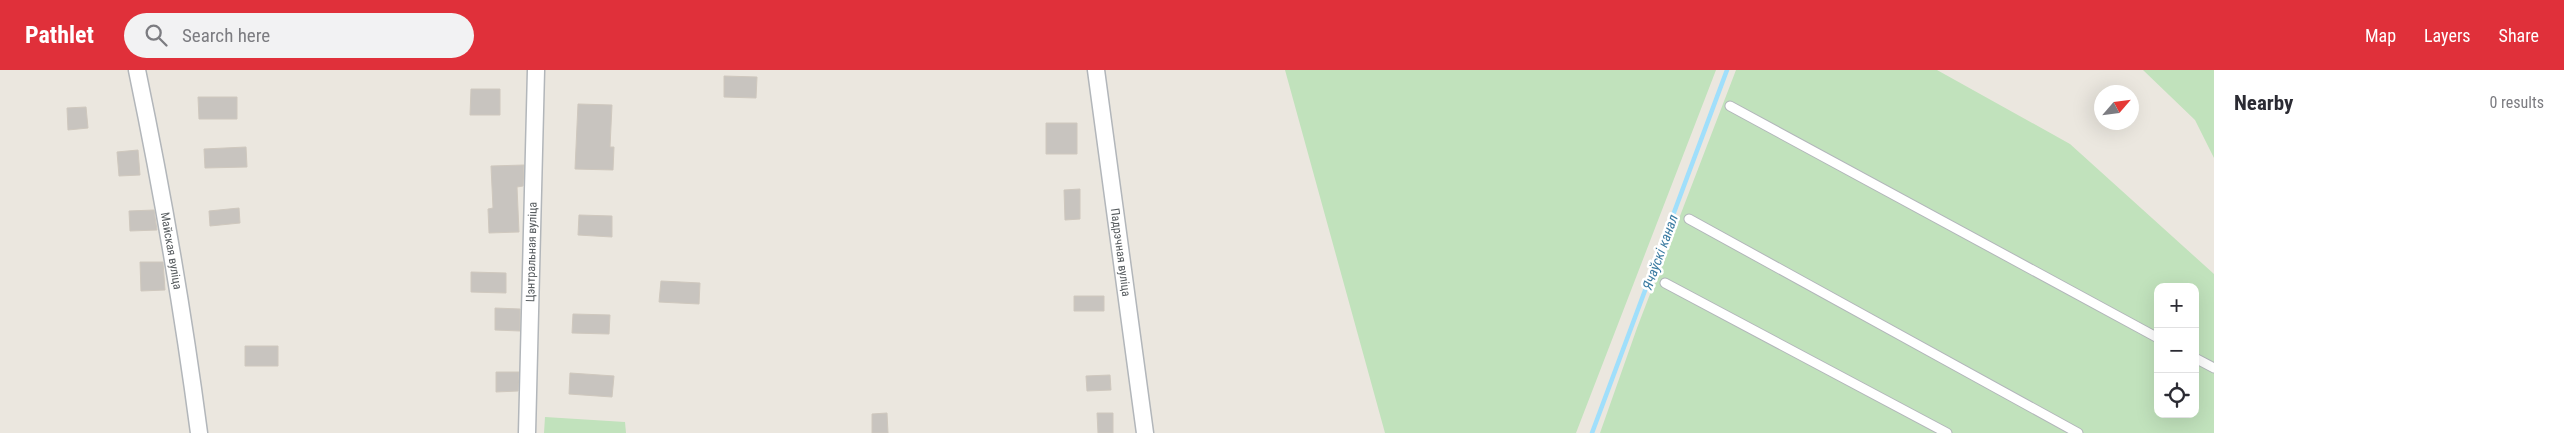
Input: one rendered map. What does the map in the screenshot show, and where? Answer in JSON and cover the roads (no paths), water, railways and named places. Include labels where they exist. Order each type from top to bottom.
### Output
[{"type":"street","name":"Майская вуліца","points":[[137,70],[156,160],[199,433]]},
{"type":"street","name":"Цэнтральная вуліца","points":[[527,433],[536,70]]},
{"type":"street","name":"Падрэчная вуліца","points":[[1096,70],[1145,433]]},
{"type":"lane","points":[[1730,106],[2154,336]]},
{"type":"lane","points":[[1689,219],[2078,433]]},
{"type":"lane","points":[[1665,283],[1947,433]]},
{"type":"lane","points":[[2199,360],[2214,368]]},
{"type":"waterway","name":"Ячаўскі канал","points":[[1592,433],[1727,70]]}]
